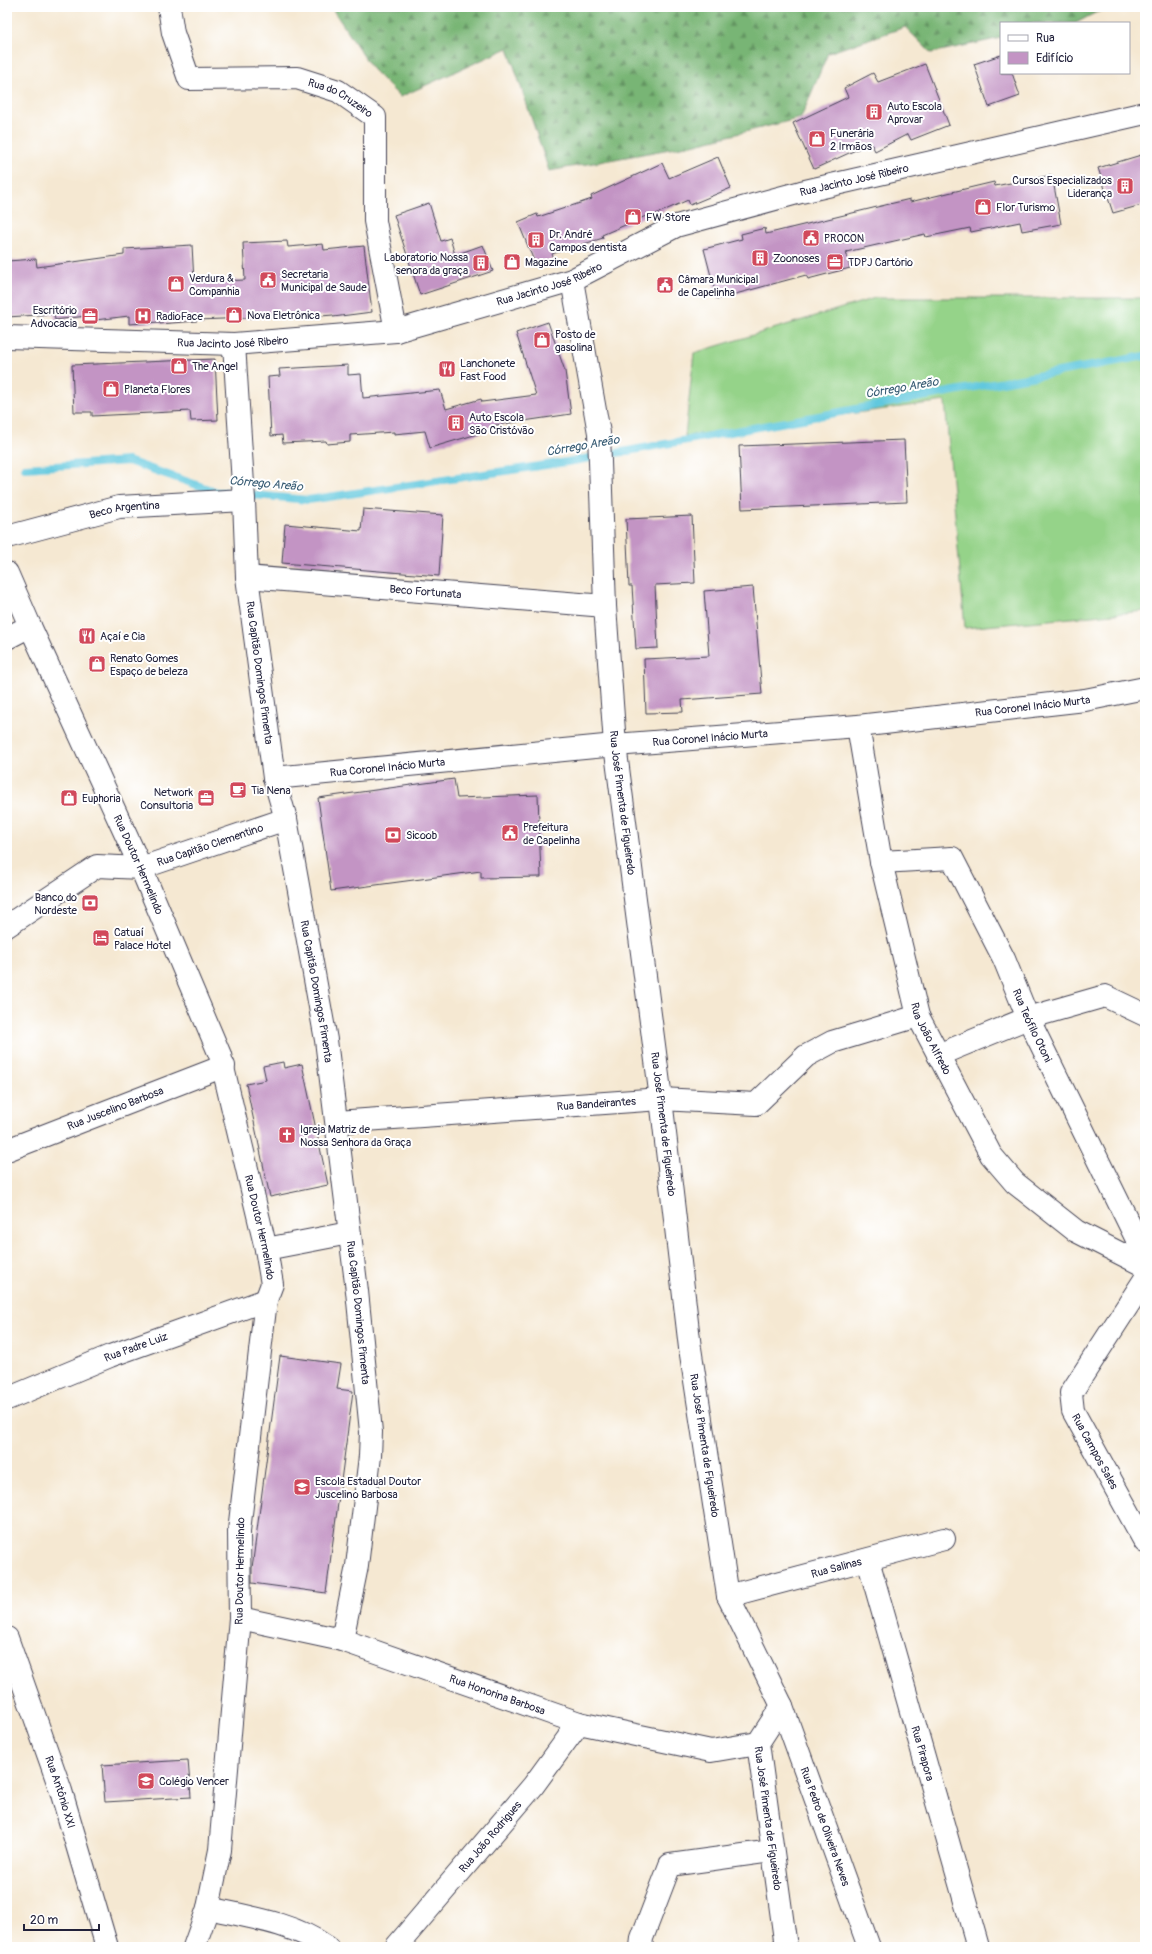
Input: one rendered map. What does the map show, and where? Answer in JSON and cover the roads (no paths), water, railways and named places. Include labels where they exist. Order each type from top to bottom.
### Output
[{"type":"street","name":"Rua do Cruzeiro","points":[[169,7],[173,33],[189,79],[297,78],[338,91],[375,117],[376,221],[396,331]]},
{"type":"street","name":"Rua Jacinto José Ribeiro","points":[[7,338],[234,344],[396,331],[572,280],[676,226],[801,192],[1145,113]]},
{"type":"street","name":"Rua José Pimenta de Figueiredo","points":[[572,280],[599,434],[605,606],[615,745],[661,1099],[690,1348],[728,1596],[782,1706],[758,1743],[786,1947]]},
{"type":"street","name":"Rua Capitão Domingos Pimenta","points":[[234,344],[247,577],[274,778],[286,819],[326,1040],[337,1122],[370,1424],[370,1456],[357,1566],[342,1640]]},
{"type":"street","name":"Beco Argentina","points":[[7,537],[119,508],[243,492]]},
{"type":"street","name":"Rua Doutor Hermelindo","points":[[7,573],[141,868],[224,1066],[266,1249],[272,1284],[266,1300],[239,1531],[240,1618],[220,1850],[208,1908],[194,1947]]},
{"type":"street","name":"Beco Fortunata","points":[[247,577],[605,606]]},
{"type":"street","points":[[7,638],[30,626]]},
{"type":"street","name":"Rua Coronel Inácio Murta","points":[[274,778],[615,745],[858,726],[1085,700],[1145,688]]},
{"type":"street","name":"Rua João Alfredo","points":[[858,726],[880,862],[918,1016],[990,1155],[1015,1183],[1076,1231],[1145,1266]]},
{"type":"street","name":"Rua Capitão Clementino","points":[[7,926],[97,866],[141,868],[286,819]]},
{"type":"street","name":"Rua Teófilo Otoni","points":[[880,862],[952,858],[1004,959],[1028,1018],[1145,1256]]},
{"type":"street","points":[[938,1055],[1028,1018],[1105,996],[1145,1015]]},
{"type":"street","name":"Rua Bandeirantes","points":[[337,1122],[661,1099],[756,1104],[806,1056],[832,1042],[918,1016]]},
{"type":"street","name":"Rua Juscelino Barbosa","points":[[7,1150],[224,1066]]},
{"type":"street","points":[[266,1249],[349,1233]]},
{"type":"street","name":"Rua Campos Sales","points":[[1145,1279],[1071,1393],[1073,1411],[1145,1542]]},
{"type":"street","name":"Rua Padre Luiz","points":[[7,1399],[110,1356],[266,1300]]},
{"type":"street","name":"Rua Salinas","points":[[728,1596],[868,1560],[944,1538]]},
{"type":"street","name":"Rua Pirapora","points":[[868,1560],[978,1947]]},
{"type":"street","name":"Rua Honorina Barbosa","points":[[240,1618],[342,1640],[579,1723],[711,1751],[758,1743]]},
{"type":"street","name":"Rua Antônio XXI","points":[[7,1638],[61,1791],[107,1947]]},
{"type":"street","name":"Rua Pedro de Oliveira Neves","points":[[782,1706],[869,1947]]},
{"type":"street","name":"Rua João Rodrigues","points":[[396,1947],[533,1786],[579,1723]]},
{"type":"street","points":[[641,1947],[642,1938],[670,1865],[772,1851]]},
{"type":"street","points":[[208,1908],[279,1924],[304,1934],[327,1947]]},
{"type":"waterway","name":"Córrego Areão","points":[[245,494],[308,500],[573,461],[1145,356]]},
{"type":"waterway","name":"Córrego Areão","points":[[25,468],[128,461],[217,492],[225,492]]},
{"type":"place","name":"Auto Escola Aprovar","points":[[874,112]]},
{"type":"place","name":"Funerária 2 Irmãos","points":[[817,139]]},
{"type":"place","name":"Cursos Especializados Liderança","points":[[1125,186]]},
{"type":"place","name":"Flor Turismo","points":[[983,207]]},
{"type":"place","name":"FW Store","points":[[633,217]]},
{"type":"place","name":"PROCON","points":[[811,238]]},
{"type":"place","name":"Dr. André Campos dentista","points":[[536,240]]},
{"type":"place","name":"Zoonoses","points":[[760,258]]},
{"type":"place","name":"Magazine","points":[[512,262]]},
{"type":"place","name":"TDPJ Cartório","points":[[835,262]]},
{"type":"place","name":"Laboratorio Nossa senora da graça","points":[[481,263]]},
{"type":"place","name":"Secretaria Municipal de Saude","points":[[268,280]]},
{"type":"place","name":"Verdura & Companhia","points":[[176,284]]},
{"type":"place","name":"Câmara Municipal de Capelinha","points":[[665,285]]},
{"type":"place","name":"Nova Eletrônica","points":[[234,315]]},
{"type":"place","name":"Escritório Advocacia","points":[[90,316]]},
{"type":"place","name":"RadioFace","points":[[143,316]]},
{"type":"place","name":"Posto de gasolina","points":[[542,340]]},
{"type":"place","name":"The Angel","points":[[179,366]]},
{"type":"place","name":"Lanchonete Fast Food","points":[[447,369]]},
{"type":"place","name":"Planeta Flores","points":[[111,389]]},
{"type":"place","name":"Auto Escola São Cristóvão","points":[[456,423]]},
{"type":"place","name":"Açaí e Cia","points":[[87,636]]},
{"type":"place","name":"Renato Gomes Espaço de beleza","points":[[97,664]]},
{"type":"place","name":"Tia Nena","points":[[238,790]]},
{"type":"place","name":"Euphoria","points":[[69,798]]},
{"type":"place","name":"Network Consultoria","points":[[206,798]]},
{"type":"place","name":"Prefeitura de Capelinha","points":[[510,833]]},
{"type":"place","name":"Sicoob","points":[[393,835]]},
{"type":"place","name":"Banco do Nordeste","points":[[90,903]]},
{"type":"place","name":"Catuaí Palace Hotel","points":[[101,938]]},
{"type":"place","name":"Igreja Matriz de Nossa Senhora da Graça","points":[[287,1135]]},
{"type":"place","name":"Escola Estadual Doutor Juscelino Barbosa","points":[[302,1487]]},
{"type":"place","name":"Colégio Vencer","points":[[146,1781]]}]
